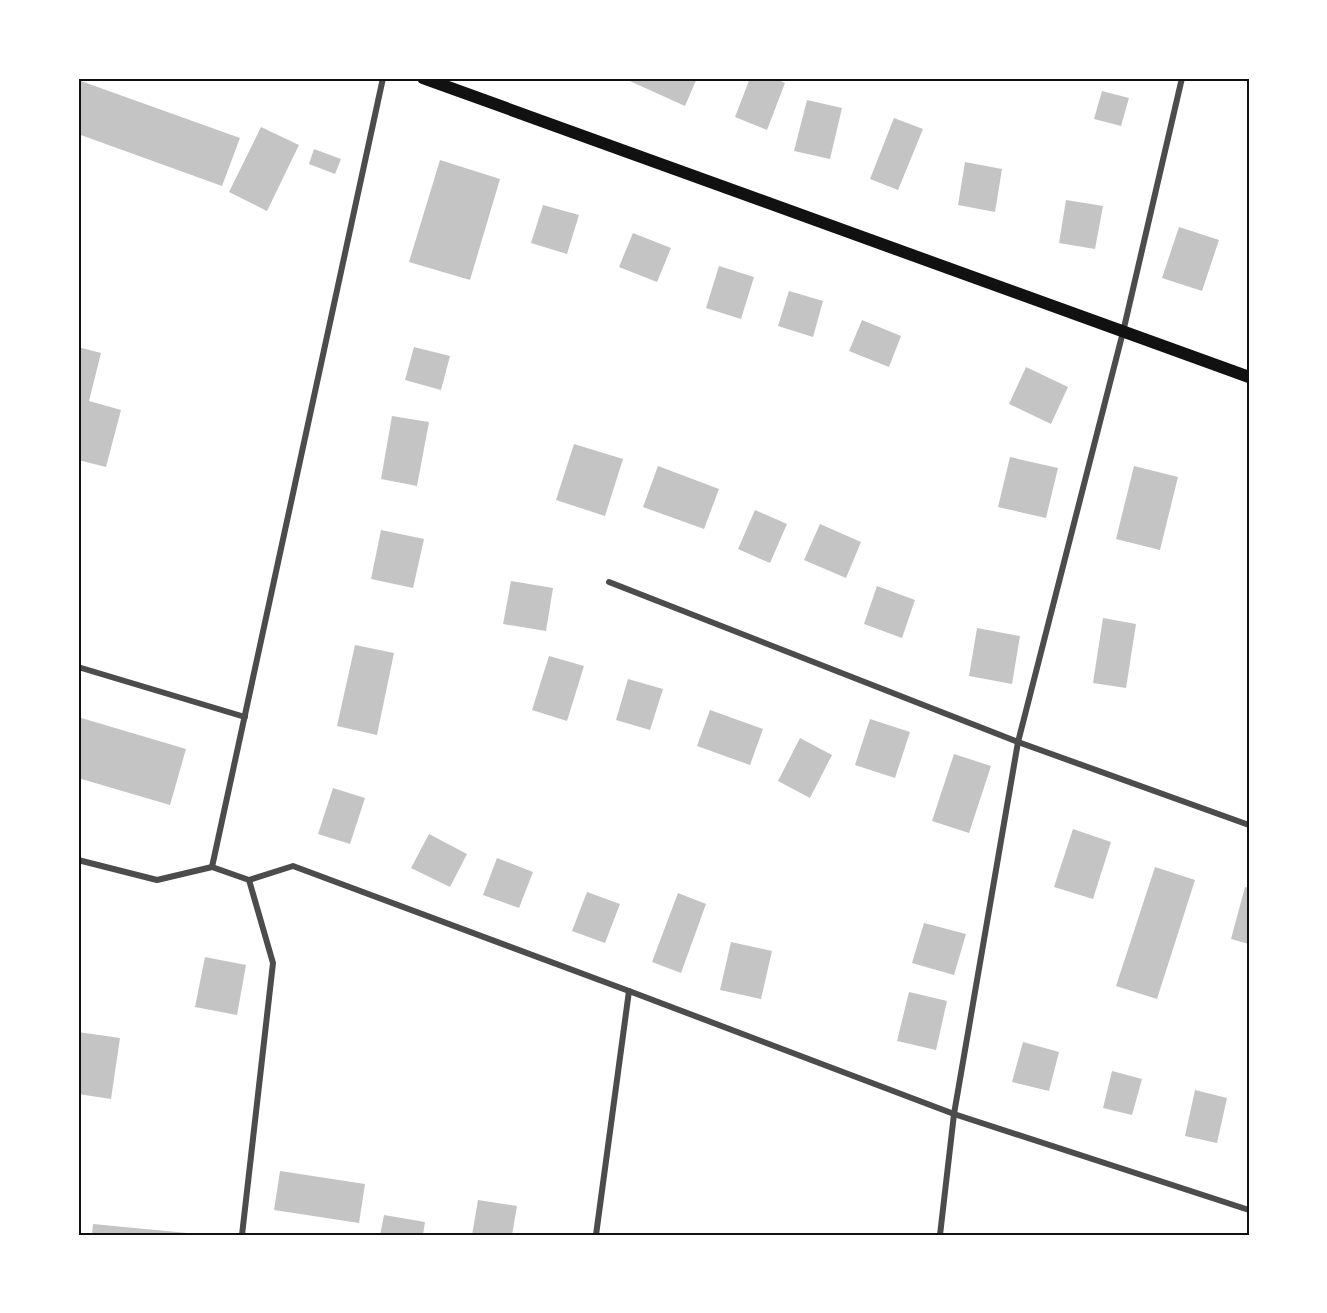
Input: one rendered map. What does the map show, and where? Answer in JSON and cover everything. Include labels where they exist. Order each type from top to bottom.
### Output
[{"type":"main road","points":[[423,78],[1249,377]]},
{"type":"street","points":[[212,867],[383,78]]},
{"type":"street","points":[[940,1235],[954,1114],[1018,742],[1123,332],[1182,78]]},
{"type":"street","points":[[609,582],[1018,742],[1249,825]]},
{"type":"street","points":[[78,667],[245,717]]},
{"type":"street","points":[[78,860],[157,880],[212,867],[249,880],[292,866],[954,1114],[1249,1210]]},
{"type":"street","points":[[242,1235],[273,963],[249,880]]},
{"type":"street","points":[[596,1235],[630,991]]},
{"type":"building","points":[[623,78],[697,78],[685,106]]},
{"type":"building","points":[[750,78],[774,78],[785,83],[767,130],[735,117]]},
{"type":"building","points":[[78,80],[240,138],[222,186],[78,134]]},
{"type":"building","points":[[1102,91],[1129,98],[1121,126],[1094,119]]},
{"type":"building","points":[[807,100],[842,108],[830,159],[794,151]]},
{"type":"building","points":[[894,118],[923,129],[898,190],[870,179]]},
{"type":"building","points":[[261,127],[299,145],[267,211],[229,192]]},
{"type":"building","points":[[314,149],[341,159],[335,174],[309,164]]},
{"type":"building","points":[[440,160],[500,179],[470,280],[409,262]]},
{"type":"building","points":[[965,162],[1002,169],[995,212],[958,205]]},
{"type":"building","points":[[1066,200],[1103,206],[1095,249],[1059,243]]},
{"type":"building","points":[[543,205],[579,215],[567,254],[531,243]]},
{"type":"building","points":[[1179,227],[1219,240],[1202,291],[1162,278]]},
{"type":"building","points":[[633,233],[671,248],[657,282],[619,267]]},
{"type":"building","points":[[719,266],[754,277],[741,319],[706,308]]},
{"type":"building","points":[[789,291],[823,301],[813,337],[778,326]]},
{"type":"building","points":[[862,320],[901,336],[889,367],[849,351]]},
{"type":"building","points":[[78,347],[101,353],[89,401],[121,410],[106,467],[78,460]]},
{"type":"building","points":[[414,347],[450,356],[441,390],[405,380]]},
{"type":"building","points":[[1026,367],[1068,387],[1051,424],[1009,404]]},
{"type":"building","points":[[392,416],[429,422],[417,486],[381,479]]},
{"type":"building","points":[[574,444],[623,459],[605,516],[556,500]]},
{"type":"building","points":[[1010,457],[1058,468],[1046,518],[998,507]]},
{"type":"building","points":[[658,466],[719,489],[704,529],[643,507]]},
{"type":"building","points":[[1134,466],[1178,477],[1160,550],[1116,539]]},
{"type":"building","points":[[755,510],[787,524],[770,563],[738,549]]},
{"type":"building","points":[[820,524],[861,542],[846,578],[804,560]]},
{"type":"building","points":[[381,530],[424,539],[413,588],[371,579]]},
{"type":"building","points":[[511,581],[553,588],[546,631],[503,624]]},
{"type":"building","points":[[877,586],[915,600],[902,638],[864,624]]},
{"type":"building","points":[[1103,618],[1136,624],[1126,688],[1093,683]]},
{"type":"building","points":[[977,628],[1020,636],[1012,684],[969,676]]},
{"type":"building","points":[[355,645],[394,653],[377,735],[337,726]]},
{"type":"building","points":[[549,656],[584,666],[567,721],[532,710]]},
{"type":"building","points":[[628,679],[663,689],[650,730],[616,720]]},
{"type":"building","points":[[710,710],[763,729],[750,765],[697,746]]},
{"type":"building","points":[[78,717],[186,749],[170,805],[78,778]]},
{"type":"building","points":[[870,719],[910,732],[895,778],[855,765]]},
{"type":"building","points":[[800,738],[832,755],[810,798],[778,781]]},
{"type":"building","points":[[954,754],[991,766],[969,833],[932,821]]},
{"type":"building","points":[[333,788],[365,798],[350,844],[318,834]]},
{"type":"building","points":[[1073,829],[1111,842],[1093,899],[1054,887]]},
{"type":"building","points":[[429,834],[467,854],[450,887],[411,868]]},
{"type":"building","points":[[497,858],[533,872],[519,908],[483,895]]},
{"type":"building","points":[[1155,867],[1195,880],[1157,999],[1116,986]]},
{"type":"building","points":[[1245,887],[1249,888],[1249,944],[1231,939]]},
{"type":"building","points":[[587,892],[620,904],[605,943],[572,931]]},
{"type":"building","points":[[678,893],[706,904],[681,973],[652,962]]},
{"type":"building","points":[[924,923],[966,934],[954,975],[912,963]]},
{"type":"building","points":[[731,942],[772,951],[761,999],[720,990]]},
{"type":"building","points":[[205,957],[246,965],[237,1015],[195,1007]]},
{"type":"building","points":[[909,992],[947,1001],[936,1050],[897,1041]]},
{"type":"building","points":[[78,1032],[120,1038],[111,1099],[78,1094]]},
{"type":"building","points":[[1023,1042],[1059,1052],[1049,1091],[1012,1082]]},
{"type":"building","points":[[1112,1071],[1142,1079],[1132,1115],[1103,1108]]},
{"type":"building","points":[[1195,1090],[1227,1098],[1217,1143],[1185,1136]]},
{"type":"building","points":[[280,1171],[365,1184],[359,1223],[274,1210]]},
{"type":"building","points":[[478,1200],[517,1206],[512,1235],[472,1235]]},
{"type":"building","points":[[384,1215],[425,1222],[423,1235],[380,1235]]},
{"type":"building","points":[[93,1224],[187,1233],[186,1235],[92,1235]]}]
